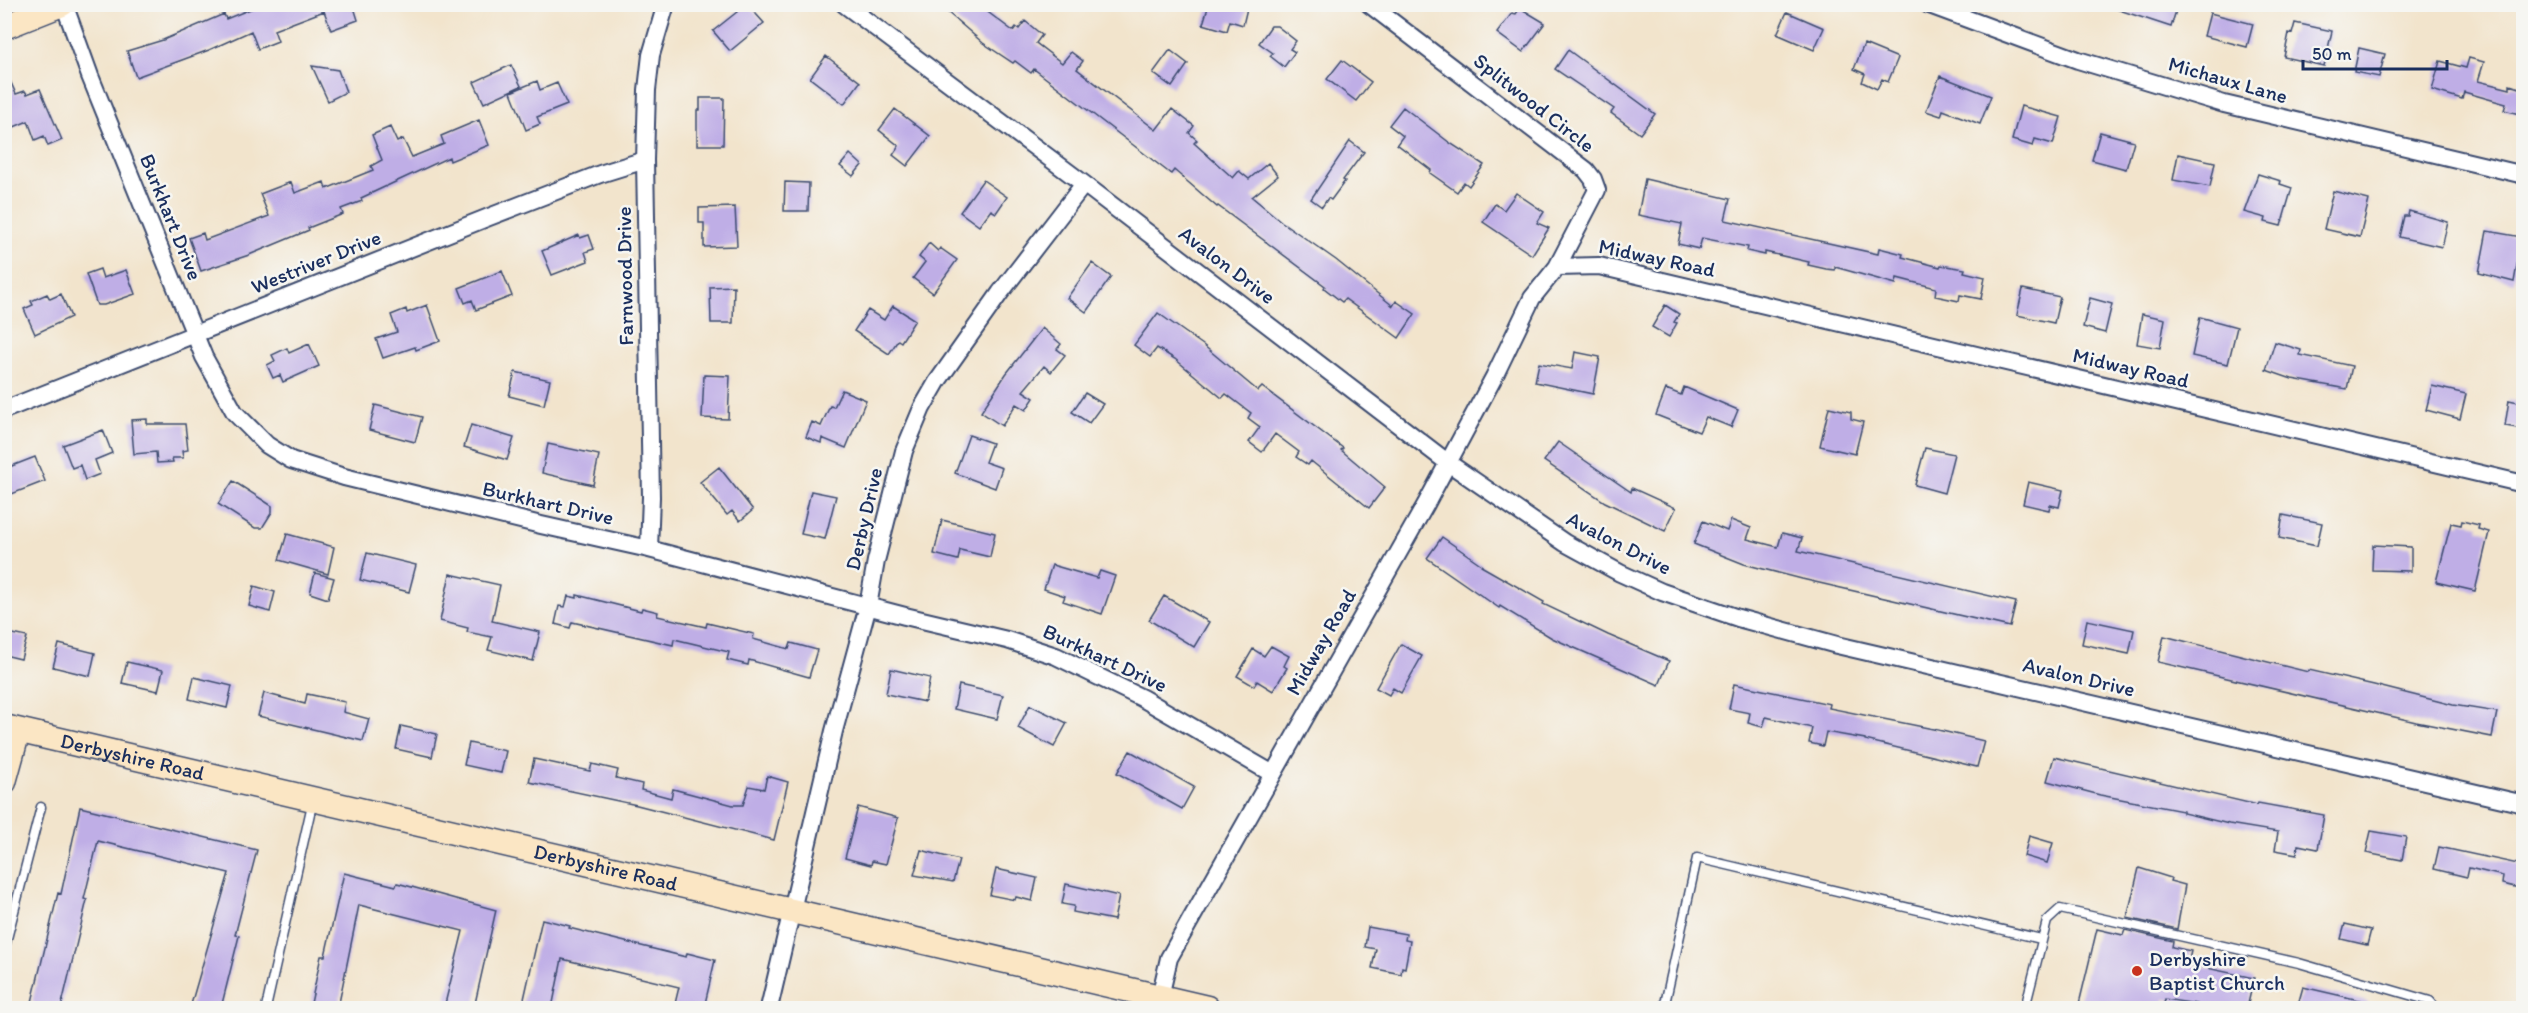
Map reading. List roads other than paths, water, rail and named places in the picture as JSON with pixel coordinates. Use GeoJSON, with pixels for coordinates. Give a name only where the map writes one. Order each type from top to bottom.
{"type":"FeatureCollection","features":[{"type":"Feature","properties":{"kind":"street"},"geometry":{"type":"LineString","coordinates":[[4,27],[63,4]]}},
{"type":"Feature","properties":{"kind":"street","name":"Burkhart Drive"},"geometry":{"type":"LineString","coordinates":[[63,4],[195,336],[217,384],[235,413],[267,445],[291,460],[344,477],[649,549],[1007,640],[1056,656],[1142,698],[1272,774]]}},
{"type":"Feature","properties":{"kind":"street","name":"Farnwood Drive"},"geometry":{"type":"LineString","coordinates":[[649,549],[651,497],[645,160],[647,90],[651,55],[666,4]]}},
{"type":"Feature","properties":{"kind":"street","name":"Avalon Drive"},"geometry":{"type":"LineString","coordinates":[[844,4],[1084,184],[1447,462],[1565,543],[1620,573],[1662,592],[1738,618],[1837,645],[2523,804]]}},
{"type":"Feature","properties":{"kind":"street","name":"Splitwood Circle"},"geometry":{"type":"LineString","coordinates":[[1369,4],[1586,170],[1593,179],[1597,190],[1592,203],[1557,267]]}},
{"type":"Feature","properties":{"kind":"street","name":"Michaux Lane"},"geometry":{"type":"LineString","coordinates":[[1927,4],[2078,60],[2224,104],[2523,175]]}},
{"type":"Feature","properties":{"kind":"street","name":"Westriver Drive"},"geometry":{"type":"LineString","coordinates":[[4,410],[500,213],[600,174],[645,160]]}},
{"type":"Feature","properties":{"kind":"street","name":"Derby Drive"},"geometry":{"type":"LineString","coordinates":[[769,1008],[834,731],[904,451],[922,408],[937,382],[1000,293],[1084,184]]}},
{"type":"Feature","properties":{"kind":"street","name":"Midway Road"},"geometry":{"type":"LineString","coordinates":[[1160,997],[1169,958],[1426,504],[1494,377],[1532,298],[1557,267],[1599,266],[2523,484]]}},
{"type":"Feature","properties":{"kind":"street"},"geometry":{"type":"LineString","coordinates":[[4,782],[11,729]]}},
{"type":"Feature","properties":{"kind":"street","name":"Derbyshire Road"},"geometry":{"type":"LineString","coordinates":[[11,729],[1207,1008]]}},
{"type":"Feature","properties":{"kind":"lane"},"geometry":{"type":"LineString","coordinates":[[266,1008],[313,800]]}},
{"type":"Feature","properties":{"kind":"lane"},"geometry":{"type":"LineString","coordinates":[[4,951],[41,807]]}},
{"type":"Feature","properties":{"kind":"lane"},"geometry":{"type":"LineString","coordinates":[[1664,1008],[1697,858],[2042,939]]}},
{"type":"Feature","properties":{"kind":"lane"},"geometry":{"type":"LineString","coordinates":[[2025,1008],[2047,921],[2060,909],[2299,963],[2430,1001],[2436,1008]]}},
{"type":"Feature","properties":{"kind":"place","name":"Derbyshire Baptist Church"},"geometry":{"type":"Point","coordinates":[2137,971]}}]}
